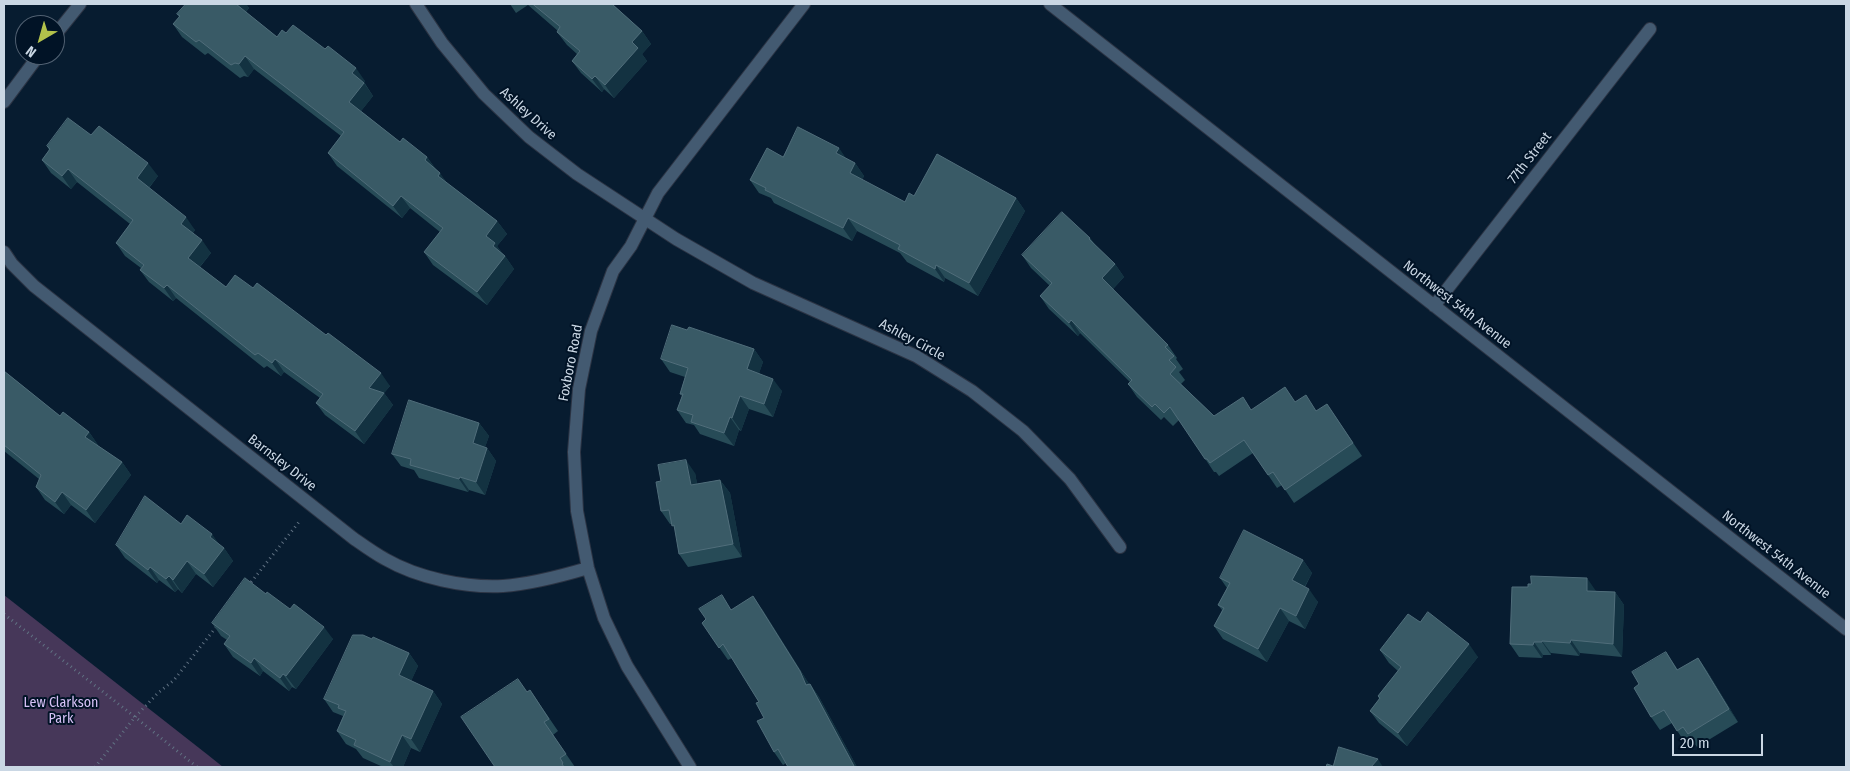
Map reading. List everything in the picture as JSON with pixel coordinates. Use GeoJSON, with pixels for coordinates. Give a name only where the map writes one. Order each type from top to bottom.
{"type":"FeatureCollection","features":[{"type":"Feature","properties":{"kind":"street"},"geometry":{"type":"LineString","coordinates":[[65,23],[80,4]]}},
{"type":"Feature","properties":{"kind":"street","name":"Ashley Drive"},"geometry":{"type":"LineString","coordinates":[[416,4],[442,43],[484,94],[522,131],[577,174],[645,219]]}},
{"type":"Feature","properties":{"kind":"street","name":"Foxboro Road"},"geometry":{"type":"LineString","coordinates":[[690,767],[627,666],[604,618],[588,568],[577,511],[574,452],[579,390],[591,331],[613,271],[631,246],[668,178],[804,4]]}},
{"type":"Feature","properties":{"kind":"street","name":"Northwest 54th Avenue"},"geometry":{"type":"LineString","coordinates":[[1050,4],[1846,629]]}},
{"type":"Feature","properties":{"kind":"street","name":"77th Street"},"geometry":{"type":"LineString","coordinates":[[1434,306],[1650,29]]}},
{"type":"Feature","properties":{"kind":"street"},"geometry":{"type":"LineString","coordinates":[[4,102],[32,65]]}},
{"type":"Feature","properties":{"kind":"street","name":"Ashley Circle"},"geometry":{"type":"LineString","coordinates":[[645,219],[676,239],[754,283],[916,356],[972,391],[1023,431],[1070,478],[1120,547]]}},
{"type":"Feature","properties":{"kind":"street","name":"Barnsley Drive"},"geometry":{"type":"LineString","coordinates":[[4,252],[12,264],[34,286],[311,506],[386,560],[424,576],[463,584],[503,586],[545,579],[588,568]]}},
{"type":"Feature","properties":{"kind":"path"},"geometry":{"type":"LineString","coordinates":[[248,586],[311,506]]}},
{"type":"Feature","properties":{"kind":"path"},"geometry":{"type":"LineString","coordinates":[[4,614],[198,767]]}},
{"type":"Feature","properties":{"kind":"path"},"geometry":{"type":"LineString","coordinates":[[95,767],[135,717],[158,693],[174,680],[217,626]]}},
{"type":"Feature","properties":{"kind":"green space","name":"Lew Clarkson Park"},"geometry":{"type":"Polygon","coordinates":[[[4,595],[208,755],[223,767],[4,767],[4,595]]]}},
{"type":"Feature","properties":{"kind":"building"},"geometry":{"type":"Polygon","coordinates":[[[186,4],[236,4],[277,37],[282,30],[286,33],[293,25],[325,49],[328,46],[356,68],[352,73],[364,83],[349,102],[400,142],[403,138],[427,157],[425,160],[440,173],[438,176],[497,221],[486,236],[495,243],[493,246],[505,256],[477,292],[424,252],[443,228],[401,196],[393,206],[328,153],[344,132],[245,56],[239,64],[231,65],[199,40],[196,42],[173,24],[180,16],[177,14],[186,4]]]}},
{"type":"Feature","properties":{"kind":"building"},"geometry":{"type":"Polygon","coordinates":[[[533,4],[612,4],[642,31],[632,42],[638,48],[605,85],[595,76],[592,79],[572,61],[580,51],[557,32],[560,27],[533,4]]]}},
{"type":"Feature","properties":{"kind":"building"},"geometry":{"type":"Polygon","coordinates":[[[68,118],[91,135],[99,126],[148,163],[137,178],[186,217],[181,224],[202,240],[188,258],[226,287],[235,275],[253,288],[257,283],[326,335],[328,333],[381,373],[369,388],[384,393],[355,431],[316,403],[323,394],[275,359],[272,363],[258,353],[255,355],[167,285],[164,288],[140,270],[144,265],[116,243],[133,220],[68,169],[62,176],[42,160],[50,149],[47,146],[68,118]]]}},
{"type":"Feature","properties":{"kind":"building"},"geometry":{"type":"Polygon","coordinates":[[[798,127],[839,148],[836,153],[855,163],[850,173],[905,202],[909,193],[914,196],[937,154],[1016,198],[969,283],[936,265],[935,269],[898,249],[900,245],[848,218],[843,228],[765,190],[766,188],[750,180],[767,148],[783,157],[798,127]]]}},
{"type":"Feature","properties":{"kind":"building"},"geometry":{"type":"Polygon","coordinates":[[[1062,212],[1115,264],[1102,278],[1168,345],[1165,347],[1174,356],[1169,360],[1176,367],[1170,374],[1214,416],[1243,397],[1251,410],[1285,387],[1295,402],[1306,395],[1316,411],[1327,404],[1353,443],[1285,490],[1273,472],[1268,475],[1244,440],[1210,463],[1205,459],[1170,407],[1164,413],[1155,404],[1152,407],[1128,384],[1132,380],[1071,320],[1069,323],[1040,296],[1052,283],[1022,255],[1062,212]]]}},
{"type":"Feature","properties":{"kind":"building"},"geometry":{"type":"Polygon","coordinates":[[[672,325],[687,330],[689,327],[754,349],[747,369],[773,379],[764,404],[740,396],[724,433],[691,422],[693,415],[677,410],[683,394],[680,394],[688,368],[661,359],[672,325]]]}},
{"type":"Feature","properties":{"kind":"building"},"geometry":{"type":"Polygon","coordinates":[[[4,371],[60,416],[63,412],[89,432],[85,437],[122,462],[86,510],[62,492],[55,502],[36,487],[41,475],[4,445],[4,371]]]}},
{"type":"Feature","properties":{"kind":"building"},"geometry":{"type":"Polygon","coordinates":[[[409,400],[479,423],[473,443],[487,448],[476,482],[410,465],[411,459],[392,454],[409,400]]]}},
{"type":"Feature","properties":{"kind":"building"},"geometry":{"type":"Polygon","coordinates":[[[686,460],[691,485],[720,480],[733,544],[679,554],[674,525],[672,526],[669,510],[661,511],[656,482],[661,481],[658,465],[686,460]]]}},
{"type":"Feature","properties":{"kind":"building"},"geometry":{"type":"Polygon","coordinates":[[[145,496],[181,524],[187,515],[212,534],[210,537],[224,548],[204,574],[187,561],[173,580],[169,576],[166,579],[150,567],[148,570],[116,545],[145,496]]]}},
{"type":"Feature","properties":{"kind":"building"},"geometry":{"type":"Polygon","coordinates":[[[1244,530],[1303,560],[1292,580],[1309,589],[1296,616],[1280,608],[1258,649],[1214,626],[1224,608],[1218,605],[1230,583],[1220,578],[1244,530]]]}},
{"type":"Feature","properties":{"kind":"building"},"geometry":{"type":"Polygon","coordinates":[[[1531,576],[1587,578],[1587,591],[1615,592],[1613,644],[1571,640],[1570,643],[1542,641],[1534,642],[1533,645],[1510,644],[1512,587],[1528,587],[1528,584],[1531,584],[1531,576]]]}},
{"type":"Feature","properties":{"kind":"building"},"geometry":{"type":"Polygon","coordinates":[[[245,578],[290,609],[294,604],[324,627],[286,676],[283,674],[280,678],[254,658],[251,663],[224,644],[230,636],[212,623],[245,578]]]}},
{"type":"Feature","properties":{"kind":"building"},"geometry":{"type":"Polygon","coordinates":[[[722,595],[731,610],[753,596],[800,671],[806,685],[810,684],[853,767],[788,767],[778,749],[774,752],[757,721],[764,718],[756,703],[759,702],[723,644],[719,648],[702,623],[706,619],[699,609],[722,595]]]}},
{"type":"Feature","properties":{"kind":"building"},"geometry":{"type":"Polygon","coordinates":[[[1428,612],[1469,644],[1398,733],[1370,711],[1380,698],[1378,696],[1401,667],[1380,650],[1408,614],[1420,622],[1428,612]]]}},
{"type":"Feature","properties":{"kind":"building"},"geometry":{"type":"Polygon","coordinates":[[[353,635],[363,635],[372,639],[373,637],[409,653],[399,675],[433,691],[411,739],[402,735],[390,762],[354,745],[356,740],[337,731],[346,711],[338,708],[339,705],[324,699],[353,635]]]}},
{"type":"Feature","properties":{"kind":"building"},"geometry":{"type":"Polygon","coordinates":[[[1666,652],[1677,670],[1698,658],[1729,709],[1688,734],[1683,727],[1677,731],[1664,710],[1651,717],[1634,688],[1639,684],[1632,672],[1666,652]]]}},
{"type":"Feature","properties":{"kind":"building"},"geometry":{"type":"Polygon","coordinates":[[[518,679],[527,692],[530,690],[549,719],[544,722],[566,754],[560,758],[564,767],[495,767],[461,717],[518,679]]]}},
{"type":"Feature","properties":{"kind":"building"},"geometry":{"type":"Polygon","coordinates":[[[1339,747],[1378,759],[1371,767],[1326,767],[1327,764],[1333,766],[1339,747]]]}}]}
